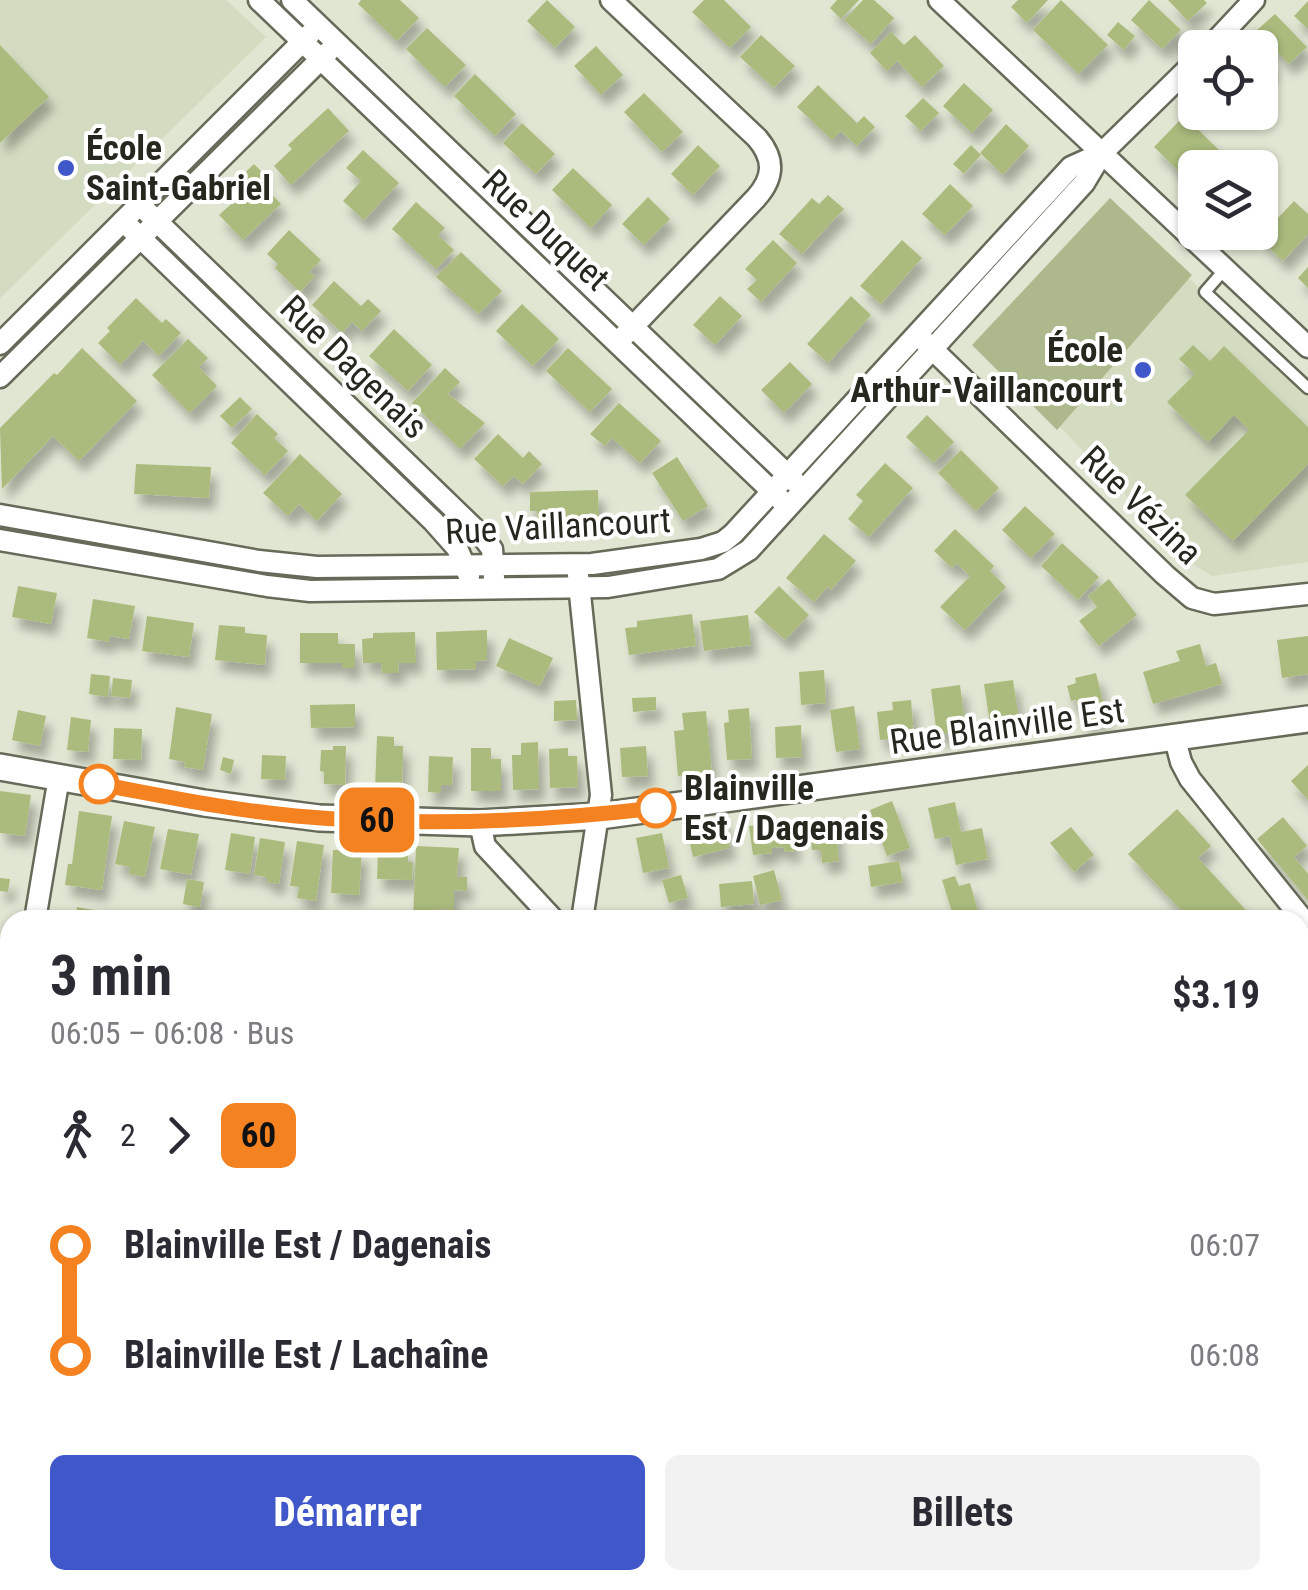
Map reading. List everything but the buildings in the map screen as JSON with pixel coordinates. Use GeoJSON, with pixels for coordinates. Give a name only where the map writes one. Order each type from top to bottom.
{"type":"FeatureCollection","features":[{"type":"Feature","properties":{"kind":"street","name":"Rue Duquet"},"geometry":{"type":"LineString","coordinates":[[259,0],[625,335],[804,490]]}},
{"type":"Feature","properties":{"kind":"street","name":"Rue Duquet"},"geometry":{"type":"LineString","coordinates":[[292,0],[625,335],[788,507]]}},
{"type":"Feature","properties":{"kind":"street"},"geometry":{"type":"LineString","coordinates":[[611,0],[757,138],[771,167],[768,183],[756,198],[625,335]]}},
{"type":"Feature","properties":{"kind":"street"},"geometry":{"type":"LineString","coordinates":[[938,0],[1308,347]]}},
{"type":"Feature","properties":{"kind":"street"},"geometry":{"type":"LineString","coordinates":[[1226,30],[1254,0]]}},
{"type":"Feature","properties":{"kind":"street"},"geometry":{"type":"LineString","coordinates":[[0,344],[319,26]]}},
{"type":"Feature","properties":{"kind":"street"},"geometry":{"type":"LineString","coordinates":[[0,376],[336,43]]}},
{"type":"Feature","properties":{"kind":"street"},"geometry":{"type":"LineString","coordinates":[[1102,153],[1178,79]]}},
{"type":"Feature","properties":{"kind":"street","name":"Rue Vaillancourt"},"geometry":{"type":"LineString","coordinates":[[0,515],[277,564],[328,567],[578,564],[712,547],[733,534],[1071,167],[1102,153]]}},
{"type":"Feature","properties":{"kind":"street","name":"Rue Vaillancourt"},"geometry":{"type":"LineString","coordinates":[[0,540],[289,589],[578,588],[643,582],[728,566],[749,550],[933,350],[1084,183],[1102,153]]}},
{"type":"Feature","properties":{"kind":"street","name":"Rue Dagenais"},"geometry":{"type":"LineString","coordinates":[[139,204],[482,536],[492,549],[494,565]]}},
{"type":"Feature","properties":{"kind":"street","name":"Rue Dagenais"},"geometry":{"type":"LineString","coordinates":[[123,221],[432,520],[457,548],[466,565],[470,590]]}},
{"type":"Feature","properties":{"kind":"street","name":"Rue Vézina"},"geometry":{"type":"LineString","coordinates":[[917,334],[1192,598],[1227,604],[1308,594]]}},
{"type":"Feature","properties":{"kind":"street"},"geometry":{"type":"LineString","coordinates":[[578,564],[602,795],[584,910]]}},
{"type":"Feature","properties":{"kind":"street"},"geometry":{"type":"LineString","coordinates":[[494,565],[494,590]]}},
{"type":"Feature","properties":{"kind":"street","name":"Rue Blainville Est"},"geometry":{"type":"LineString","coordinates":[[0,767],[294,816],[480,823],[600,816],[1308,719]]}},
{"type":"Feature","properties":{"kind":"street"},"geometry":{"type":"LineString","coordinates":[[1175,740],[1190,779],[1295,910]]}},
{"type":"Feature","properties":{"kind":"street"},"geometry":{"type":"LineString","coordinates":[[37,910],[59,777]]}},
{"type":"Feature","properties":{"kind":"street"},"geometry":{"type":"LineString","coordinates":[[480,823],[485,846],[545,910]]}},
{"type":"Feature","properties":{"kind":"lane"},"geometry":{"type":"LineString","coordinates":[[1225,270],[1205,292],[1308,388]]}},
{"type":"Feature","properties":{"kind":"shaded area","name":"École Saint-Gabriel"},"geometry":{"type":"Polygon","coordinates":[[[0,0],[226,0],[266,37],[0,298],[0,0]]]}},
{"type":"Feature","properties":{"kind":"shaded area","name":"École Arthur-Vaillancourt"},"geometry":{"type":"Polygon","coordinates":[[[1112,203],[1308,395],[1308,562],[1212,576],[1190,562],[980,344],[1112,203]]]}},
{"type":"Feature","properties":{"kind":"green space"},"geometry":{"type":"Polygon","coordinates":[[[1110,198],[1192,275],[1057,430],[972,345],[1110,198]]]}},
{"type":"Feature","properties":{"kind":"bus line","name":"60"},"geometry":{"type":"LineString","coordinates":[[99,784],[294,816],[363,820],[506,822],[656,808]]}},
{"type":"Feature","properties":{"kind":"place","name":"École Saint-Gabriel"},"geometry":{"type":"Point","coordinates":[66,168]}},
{"type":"Feature","properties":{"kind":"place","name":"École Arthur-Vaillancourt"},"geometry":{"type":"Point","coordinates":[1143,370]}},
{"type":"Feature","properties":{"kind":"place","name":"Blainville Est / Dagenais"},"geometry":{"type":"Point","coordinates":[656,808]}}]}
